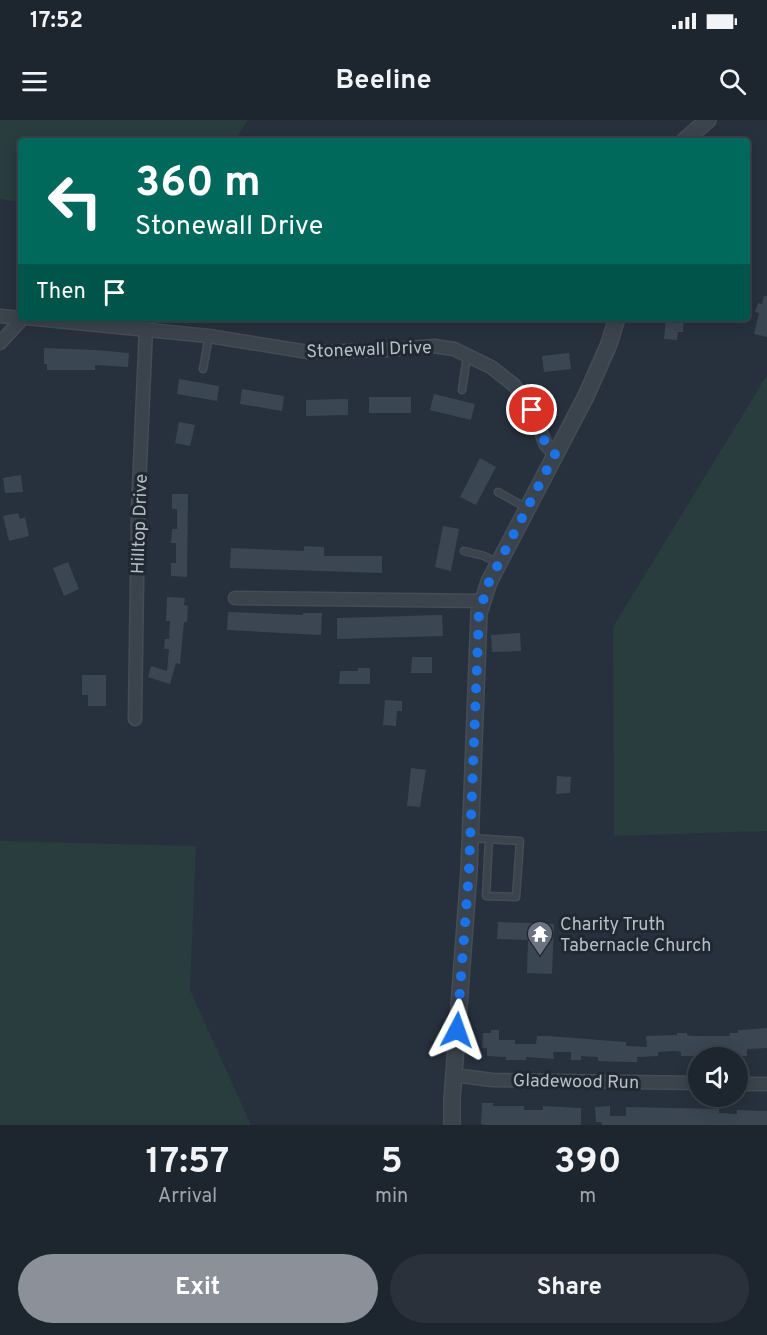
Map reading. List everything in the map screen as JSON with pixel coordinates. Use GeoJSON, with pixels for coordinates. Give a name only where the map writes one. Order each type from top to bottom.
{"type":"FeatureCollection","features":[{"type":"Feature","properties":{"kind":"street"},"geometry":{"type":"LineString","coordinates":[[687,138],[708,120]]}},
{"type":"Feature","properties":{"kind":"street","name":"Stonewall Drive"},"geometry":{"type":"LineString","coordinates":[[0,316],[18,318]]}},
{"type":"Feature","properties":{"kind":"street"},"geometry":{"type":"LineString","coordinates":[[0,343],[21,321]]}},
{"type":"Feature","properties":{"kind":"street","name":"Stonewall Drive"},"geometry":{"type":"LineString","coordinates":[[61,321],[146,328],[308,352],[434,346],[454,349],[491,367],[514,385],[532,410],[546,445],[555,454]]}},
{"type":"Feature","properties":{"kind":"street"},"geometry":{"type":"LineString","coordinates":[[452,1125],[470,838],[479,613],[489,582],[590,385],[609,344],[616,321]]}},
{"type":"Feature","properties":{"kind":"street","name":"Hilltop Drive"},"geometry":{"type":"LineString","coordinates":[[135,719],[138,510],[146,328]]}},
{"type":"Feature","properties":{"kind":"street"},"geometry":{"type":"LineString","coordinates":[[235,598],[483,601]]}},
{"type":"Feature","properties":{"kind":"street","name":"Gladewood Run"},"geometry":{"type":"LineString","coordinates":[[454,1075],[492,1080],[688,1083]]}},
{"type":"Feature","properties":{"kind":"street"},"geometry":{"type":"LineString","coordinates":[[748,1084],[767,1084]]}},
{"type":"Feature","properties":{"kind":"lane"},"geometry":{"type":"LineString","coordinates":[[203,369],[209,336]]}},
{"type":"Feature","properties":{"kind":"lane"},"geometry":{"type":"LineString","coordinates":[[462,390],[467,355]]}},
{"type":"Feature","properties":{"kind":"lane"},"geometry":{"type":"LineString","coordinates":[[498,492],[527,508]]}},
{"type":"Feature","properties":{"kind":"lane"},"geometry":{"type":"LineString","coordinates":[[464,551],[484,556],[498,564]]}},
{"type":"Feature","properties":{"kind":"lane"},"geometry":{"type":"LineString","coordinates":[[470,838],[489,839],[520,841],[516,897],[486,896],[489,839]]}},
{"type":"Feature","properties":{"kind":"shaded area"},"geometry":{"type":"Polygon","coordinates":[[[0,120],[248,120],[236,138],[18,138],[18,202],[0,199],[0,120]]]}},
{"type":"Feature","properties":{"kind":"shaded area"},"geometry":{"type":"Polygon","coordinates":[[[767,375],[767,831],[614,836],[613,627],[767,375]]]}},
{"type":"Feature","properties":{"kind":"shaded area"},"geometry":{"type":"Polygon","coordinates":[[[0,841],[196,846],[190,990],[251,1125],[0,1125],[0,841]]]}},
{"type":"Feature","properties":{"kind":"building"},"geometry":{"type":"Polygon","coordinates":[[[764,296],[767,296],[767,337],[754,334],[759,313],[755,312],[758,303],[762,304],[764,296]]]}},
{"type":"Feature","properties":{"kind":"building"},"geometry":{"type":"Polygon","coordinates":[[[666,321],[684,321],[683,332],[678,332],[677,340],[664,339],[666,321]]]}},
{"type":"Feature","properties":{"kind":"building"},"geometry":{"type":"Polygon","coordinates":[[[44,348],[129,353],[128,367],[95,365],[95,370],[47,370],[47,364],[44,364],[44,348]]]}},
{"type":"Feature","properties":{"kind":"building"},"geometry":{"type":"Polygon","coordinates":[[[569,353],[571,369],[544,372],[542,356],[569,353]]]}},
{"type":"Feature","properties":{"kind":"building"},"geometry":{"type":"Polygon","coordinates":[[[179,379],[219,386],[217,401],[177,394],[179,379]]]}},
{"type":"Feature","properties":{"kind":"building"},"geometry":{"type":"Polygon","coordinates":[[[242,389],[284,396],[282,411],[240,404],[242,389]]]}},
{"type":"Feature","properties":{"kind":"building"},"geometry":{"type":"Polygon","coordinates":[[[434,394],[475,404],[471,420],[430,410],[434,394]]]}},
{"type":"Feature","properties":{"kind":"building"},"geometry":{"type":"Polygon","coordinates":[[[369,397],[411,397],[411,413],[369,413],[369,397]]]}},
{"type":"Feature","properties":{"kind":"building"},"geometry":{"type":"Polygon","coordinates":[[[348,399],[348,415],[306,416],[306,400],[348,399]]]}},
{"type":"Feature","properties":{"kind":"building"},"geometry":{"type":"Polygon","coordinates":[[[179,422],[195,425],[190,446],[175,443],[179,422]]]}},
{"type":"Feature","properties":{"kind":"building"},"geometry":{"type":"Polygon","coordinates":[[[480,458],[496,467],[476,505],[460,497],[480,458]]]}},
{"type":"Feature","properties":{"kind":"building"},"geometry":{"type":"Polygon","coordinates":[[[21,475],[23,492],[5,493],[3,478],[21,475]]]}},
{"type":"Feature","properties":{"kind":"building"},"geometry":{"type":"Polygon","coordinates":[[[172,494],[188,494],[187,577],[171,576],[171,563],[176,563],[176,543],[171,543],[172,529],[177,529],[177,509],[172,509],[172,494]]]}},
{"type":"Feature","properties":{"kind":"building"},"geometry":{"type":"Polygon","coordinates":[[[18,513],[20,519],[25,517],[29,536],[9,541],[3,516],[18,513]]]}},
{"type":"Feature","properties":{"kind":"building"},"geometry":{"type":"Polygon","coordinates":[[[443,526],[459,529],[451,571],[435,567],[443,526]]]}},
{"type":"Feature","properties":{"kind":"building"},"geometry":{"type":"Polygon","coordinates":[[[304,546],[324,547],[324,556],[382,556],[382,573],[230,568],[231,548],[304,551],[304,546]]]}},
{"type":"Feature","properties":{"kind":"building"},"geometry":{"type":"Polygon","coordinates":[[[68,562],[79,589],[64,596],[53,568],[68,562]]]}},
{"type":"Feature","properties":{"kind":"building"},"geometry":{"type":"Polygon","coordinates":[[[167,597],[185,598],[184,605],[188,606],[180,664],[176,663],[170,684],[148,677],[151,666],[167,671],[169,649],[164,649],[165,639],[169,639],[170,621],[166,621],[167,597]]]}},
{"type":"Feature","properties":{"kind":"building"},"geometry":{"type":"Polygon","coordinates":[[[228,612],[303,615],[303,613],[322,613],[321,635],[227,630],[228,612]]]}},
{"type":"Feature","properties":{"kind":"building"},"geometry":{"type":"Polygon","coordinates":[[[442,615],[443,636],[337,639],[337,618],[442,615]]]}},
{"type":"Feature","properties":{"kind":"building"},"geometry":{"type":"Polygon","coordinates":[[[520,633],[521,651],[492,652],[491,635],[520,633]]]}},
{"type":"Feature","properties":{"kind":"building"},"geometry":{"type":"Polygon","coordinates":[[[412,657],[432,657],[432,673],[411,673],[412,657]]]}},
{"type":"Feature","properties":{"kind":"building"},"geometry":{"type":"Polygon","coordinates":[[[358,668],[370,668],[370,684],[339,684],[340,671],[358,671],[358,668]]]}},
{"type":"Feature","properties":{"kind":"building"},"geometry":{"type":"Polygon","coordinates":[[[82,675],[106,675],[106,706],[88,706],[88,695],[82,695],[82,675]]]}},
{"type":"Feature","properties":{"kind":"building"},"geometry":{"type":"Polygon","coordinates":[[[385,700],[402,701],[402,711],[397,711],[396,726],[383,725],[385,700]]]}},
{"type":"Feature","properties":{"kind":"building"},"geometry":{"type":"Polygon","coordinates":[[[411,768],[426,770],[420,807],[407,806],[411,768]]]}},
{"type":"Feature","properties":{"kind":"building"},"geometry":{"type":"Polygon","coordinates":[[[557,776],[571,777],[570,793],[556,794],[557,776]]]}},
{"type":"Feature","properties":{"kind":"building","name":"Charity Truth Tabernacle Church"},"geometry":{"type":"Polygon","coordinates":[[[498,922],[554,924],[552,974],[527,973],[528,940],[497,939],[498,922]]]}},
{"type":"Feature","properties":{"kind":"building"},"geometry":{"type":"Polygon","coordinates":[[[767,1028],[767,1048],[688,1047],[688,1056],[681,1056],[681,1052],[675,1051],[658,1052],[658,1056],[637,1057],[637,1062],[626,1062],[598,1061],[598,1057],[581,1056],[581,1060],[571,1060],[571,1052],[553,1052],[554,1059],[526,1057],[526,1060],[506,1060],[506,1057],[487,1056],[487,1048],[482,1048],[483,1033],[491,1033],[491,1030],[499,1030],[499,1040],[515,1040],[515,1044],[536,1044],[537,1036],[548,1036],[626,1042],[626,1046],[647,1047],[646,1036],[687,1033],[691,1036],[730,1036],[730,1033],[738,1033],[738,1030],[767,1028]]]}},
{"type":"Feature","properties":{"kind":"building"},"geometry":{"type":"Polygon","coordinates":[[[482,1103],[493,1103],[493,1106],[524,1106],[524,1110],[543,1110],[543,1106],[581,1108],[581,1123],[580,1125],[481,1124],[482,1103]]]}},
{"type":"Feature","properties":{"kind":"building"},"geometry":{"type":"Polygon","coordinates":[[[610,1106],[610,1116],[626,1116],[626,1107],[719,1109],[719,1113],[737,1114],[737,1110],[767,1111],[767,1125],[602,1125],[601,1122],[596,1122],[595,1107],[610,1106]]]}},
{"type":"Feature","properties":{"kind":"place","name":"Charity Truth Tabernacle Church"},"geometry":{"type":"Point","coordinates":[540,957]}},
{"type":"Feature","properties":{"kind":"route"},"geometry":{"type":"LineString","coordinates":[[457,1030],[469,871],[479,613],[489,582],[555,454],[546,445],[532,410]]}}]}
